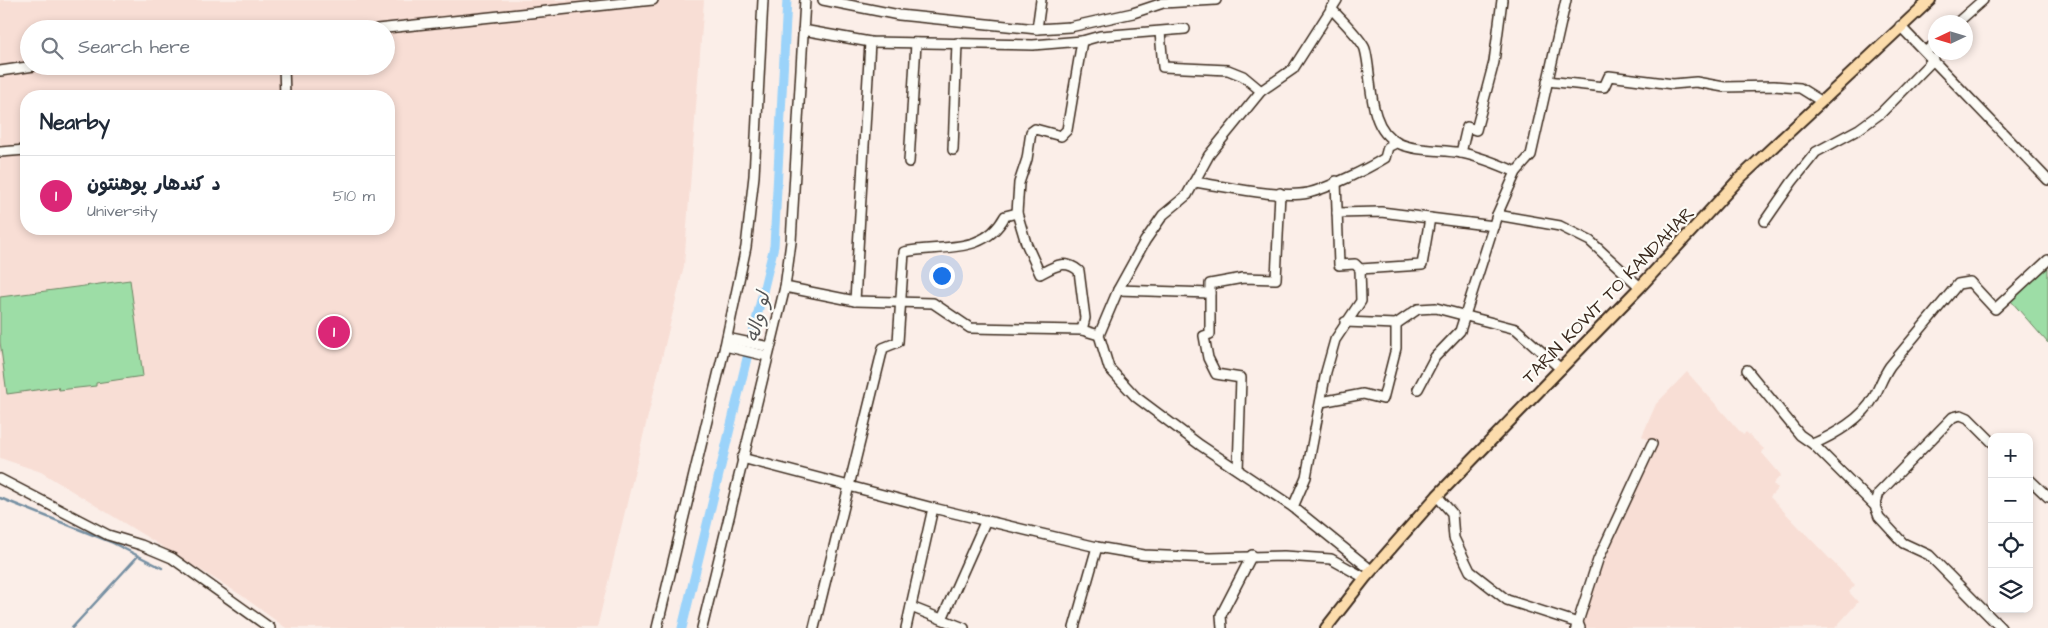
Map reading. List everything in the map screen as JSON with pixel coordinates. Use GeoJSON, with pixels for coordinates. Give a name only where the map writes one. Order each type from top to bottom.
{"type":"FeatureCollection","features":[{"type":"Feature","properties":{"kind":"main road","name":"TARIN KOWT TO KANDAHAR"},"geometry":{"type":"LineString","coordinates":[[1326,628],[1368,574],[1437,496],[1640,287],[1740,178],[1900,26],[1930,0]]}},
{"type":"Feature","properties":{"kind":"street"},"geometry":{"type":"LineString","coordinates":[[395,27],[653,0]]}},
{"type":"Feature","properties":{"kind":"street"},"geometry":{"type":"LineString","coordinates":[[657,628],[726,342],[747,238],[754,176],[763,0]]}},
{"type":"Feature","properties":{"kind":"street"},"geometry":{"type":"LineString","coordinates":[[702,628],[784,287],[791,242],[805,0]]}},
{"type":"Feature","properties":{"kind":"street"},"geometry":{"type":"LineString","coordinates":[[824,0],[899,15],[1038,29],[1070,26],[1133,13],[1163,3],[1216,0]]}},
{"type":"Feature","properties":{"kind":"street"},"geometry":{"type":"LineString","coordinates":[[1038,29],[1040,0]]}},
{"type":"Feature","properties":{"kind":"street"},"geometry":{"type":"LineString","coordinates":[[1337,0],[1293,69],[1261,91],[1209,155],[1187,195],[1163,215],[1145,241],[1118,290],[1099,335],[1109,368],[1136,397],[1293,508],[1368,574]]}},
{"type":"Feature","properties":{"kind":"street"},"geometry":{"type":"LineString","coordinates":[[1461,153],[1467,127],[1476,130],[1494,62],[1502,0]]}},
{"type":"Feature","properties":{"kind":"street"},"geometry":{"type":"LineString","coordinates":[[1418,389],[1435,357],[1460,331],[1497,215],[1516,172],[1530,155],[1566,0]]}},
{"type":"Feature","properties":{"kind":"street"},"geometry":{"type":"LineString","coordinates":[[1966,15],[1983,0]]}},
{"type":"Feature","properties":{"kind":"street"},"geometry":{"type":"LineString","coordinates":[[1331,8],[1364,48],[1375,114],[1392,145]]}},
{"type":"Feature","properties":{"kind":"street"},"geometry":{"type":"LineString","coordinates":[[1900,26],[1926,51]]}},
{"type":"Feature","properties":{"kind":"street"},"geometry":{"type":"LineString","coordinates":[[803,30],[870,42],[1033,45],[1082,41],[1100,36],[1185,29]]}},
{"type":"Feature","properties":{"kind":"street"},"geometry":{"type":"LineString","coordinates":[[1160,32],[1163,67],[1228,70],[1244,76],[1261,91]]}},
{"type":"Feature","properties":{"kind":"street"},"geometry":{"type":"LineString","coordinates":[[1082,41],[1067,130],[1061,136],[1035,129],[1031,132],[1027,159],[1019,183],[1017,213],[1026,243],[1040,274],[1058,264],[1071,265],[1079,271],[1085,318],[1082,330]]}},
{"type":"Feature","properties":{"kind":"street"},"geometry":{"type":"LineString","coordinates":[[855,301],[870,42]]}},
{"type":"Feature","properties":{"kind":"street"},"geometry":{"type":"LineString","coordinates":[[909,162],[916,43]]}},
{"type":"Feature","properties":{"kind":"street"},"geometry":{"type":"LineString","coordinates":[[952,150],[957,43]]}},
{"type":"Feature","properties":{"kind":"street"},"geometry":{"type":"LineString","coordinates":[[1765,221],[1816,152],[1859,129],[1881,113],[1933,60]]}},
{"type":"Feature","properties":{"kind":"street"},"geometry":{"type":"LineString","coordinates":[[1935,60],[2048,180]]}},
{"type":"Feature","properties":{"kind":"street"},"geometry":{"type":"LineString","coordinates":[[0,71],[20,68]]}},
{"type":"Feature","properties":{"kind":"street"},"geometry":{"type":"LineString","coordinates":[[284,75],[284,90]]}},
{"type":"Feature","properties":{"kind":"street"},"geometry":{"type":"LineString","coordinates":[[1548,81],[1604,87],[1609,76],[1673,84],[1696,82],[1724,87],[1774,86],[1800,88],[1821,101]]}},
{"type":"Feature","properties":{"kind":"street"},"geometry":{"type":"LineString","coordinates":[[1392,145],[1461,153],[1490,160],[1516,172]]}},
{"type":"Feature","properties":{"kind":"street"},"geometry":{"type":"LineString","coordinates":[[1194,182],[1280,193],[1308,193],[1386,158],[1392,145]]}},
{"type":"Feature","properties":{"kind":"street"},"geometry":{"type":"LineString","coordinates":[[0,152],[20,150]]}},
{"type":"Feature","properties":{"kind":"street"},"geometry":{"type":"LineString","coordinates":[[1293,508],[1306,477],[1320,402],[1335,340],[1345,322],[1361,301],[1360,269],[1355,264],[1339,265],[1336,182]]}},
{"type":"Feature","properties":{"kind":"street"},"geometry":{"type":"LineString","coordinates":[[1238,470],[1241,378],[1216,374],[1208,358],[1204,336],[1210,334],[1210,284],[1244,278],[1276,279],[1280,193]]}},
{"type":"Feature","properties":{"kind":"street"},"geometry":{"type":"LineString","coordinates":[[1337,213],[1381,212],[1494,226]]}},
{"type":"Feature","properties":{"kind":"street"},"geometry":{"type":"LineString","coordinates":[[814,628],[883,348],[898,342],[904,252],[925,248],[953,249],[976,242],[998,230],[1005,216],[1017,213]]}},
{"type":"Feature","properties":{"kind":"street"},"geometry":{"type":"LineString","coordinates":[[1497,215],[1560,226],[1590,242],[1640,287]]}},
{"type":"Feature","properties":{"kind":"street"},"geometry":{"type":"LineString","coordinates":[[1360,269],[1422,265],[1430,218]]}},
{"type":"Feature","properties":{"kind":"street"},"geometry":{"type":"LineString","coordinates":[[1813,444],[1844,427],[1861,412],[1873,398],[1881,378],[1890,366],[1958,284],[1970,282],[1995,309],[2048,260]]}},
{"type":"Feature","properties":{"kind":"street"},"geometry":{"type":"LineString","coordinates":[[784,287],[855,301],[933,303],[970,328],[1082,330],[1099,335]]}},
{"type":"Feature","properties":{"kind":"street"},"geometry":{"type":"LineString","coordinates":[[1118,290],[1210,293]]}},
{"type":"Feature","properties":{"kind":"street"},"geometry":{"type":"LineString","coordinates":[[1345,322],[1396,324],[1418,309],[1436,308],[1465,314],[1516,329],[1561,369]]}},
{"type":"Feature","properties":{"kind":"street"},"geometry":{"type":"LineString","coordinates":[[1320,402],[1363,394],[1383,400],[1396,348],[1396,324]]}},
{"type":"Feature","properties":{"kind":"street"},"geometry":{"type":"LineString","coordinates":[[726,342],[768,352]]}},
{"type":"Feature","properties":{"kind":"street"},"geometry":{"type":"LineString","coordinates":[[1748,370],[1800,435],[1813,444],[1875,506],[1879,517],[1903,542],[1929,555],[2001,628]]}},
{"type":"Feature","properties":{"kind":"street"},"geometry":{"type":"LineString","coordinates":[[1875,506],[1878,493],[1953,417],[1960,415],[1968,418],[1988,438]]}},
{"type":"Feature","properties":{"kind":"street"},"geometry":{"type":"LineString","coordinates":[[1437,496],[1452,513],[1454,538],[1470,572],[1507,600],[1578,626],[1598,560],[1652,444]]}},
{"type":"Feature","properties":{"kind":"street"},"geometry":{"type":"LineString","coordinates":[[742,458],[933,508],[1097,547],[1144,555],[1210,558],[1252,555],[1331,559],[1368,574]]}},
{"type":"Feature","properties":{"kind":"street"},"geometry":{"type":"LineString","coordinates":[[0,479],[108,535],[141,545],[172,558],[270,628]]}},
{"type":"Feature","properties":{"kind":"street"},"geometry":{"type":"LineString","coordinates":[[2033,483],[2048,497]]}},
{"type":"Feature","properties":{"kind":"street"},"geometry":{"type":"LineString","coordinates":[[906,628],[933,508]]}},
{"type":"Feature","properties":{"kind":"street"},"geometry":{"type":"LineString","coordinates":[[942,620],[986,520]]}},
{"type":"Feature","properties":{"kind":"street"},"geometry":{"type":"LineString","coordinates":[[1074,628],[1097,547]]}},
{"type":"Feature","properties":{"kind":"street"},"geometry":{"type":"LineString","coordinates":[[1222,628],[1221,615],[1252,555]]}},
{"type":"Feature","properties":{"kind":"street"},"geometry":{"type":"LineString","coordinates":[[911,607],[964,628]]}},
{"type":"Feature","properties":{"kind":"shaded area"},"geometry":{"type":"Polygon","coordinates":[[[0,0],[704,0],[684,266],[597,628],[286,628],[241,595],[41,472],[0,458],[0,0]]]}},
{"type":"Feature","properties":{"kind":"shaded area"},"geometry":{"type":"Polygon","coordinates":[[[1687,372],[1743,435],[1746,432],[1764,449],[1762,453],[1781,475],[1773,484],[1778,488],[1770,497],[1855,585],[1849,592],[1858,602],[1835,628],[1582,628],[1591,592],[1654,444],[1642,436],[1656,404],[1687,372]]]}},
{"type":"Feature","properties":{"kind":"green space"},"geometry":{"type":"Polygon","coordinates":[[[2048,266],[2048,343],[2011,301],[2048,266]]]}},
{"type":"Feature","properties":{"kind":"green space"},"geometry":{"type":"Polygon","coordinates":[[[130,280],[143,376],[96,383],[96,386],[59,390],[58,387],[7,394],[0,342],[0,297],[130,280]]]}},
{"type":"Feature","properties":{"kind":"waterway","name":"لو واله"},"geometry":{"type":"LineString","coordinates":[[682,628],[774,246],[787,0]]}},
{"type":"Feature","properties":{"kind":"waterway"},"geometry":{"type":"LineString","coordinates":[[0,498],[111,542],[162,568]]}},
{"type":"Feature","properties":{"kind":"waterway"},"geometry":{"type":"LineString","coordinates":[[72,628],[138,556]]}},
{"type":"Feature","properties":{"kind":"place","name":"د کندهار پوهنتون"},"geometry":{"type":"Point","coordinates":[334,332]}}]}
